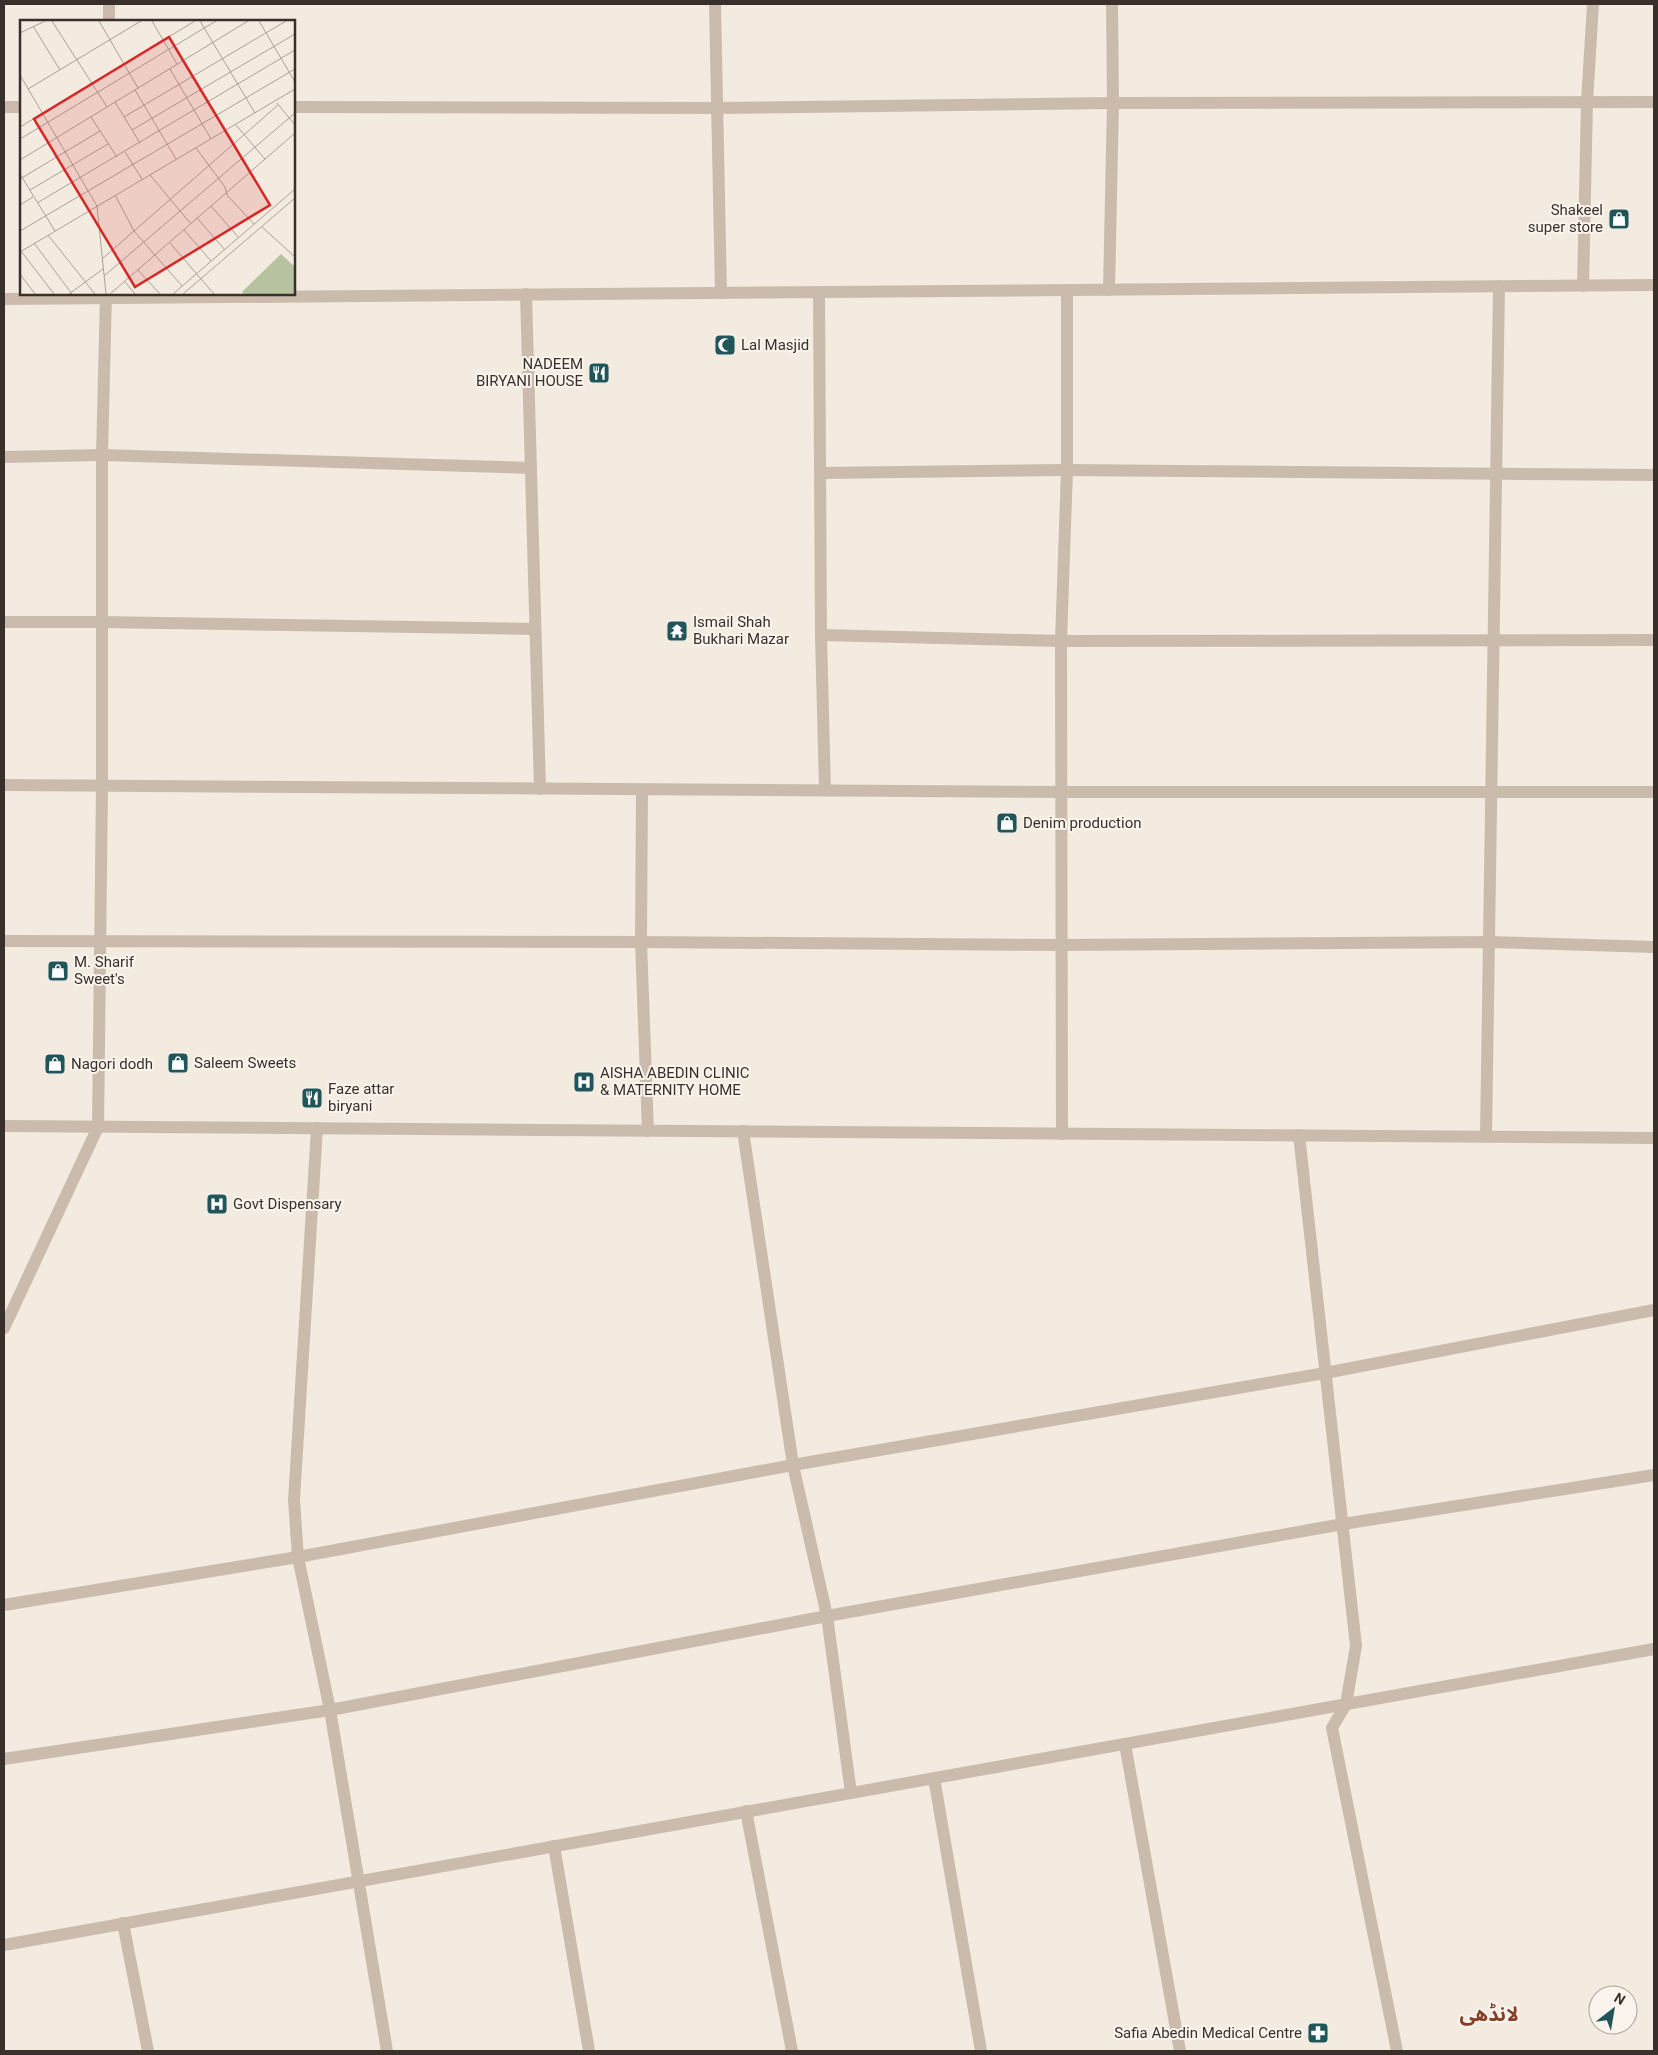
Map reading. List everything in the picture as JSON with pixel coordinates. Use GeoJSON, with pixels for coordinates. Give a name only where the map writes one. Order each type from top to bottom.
{"type":"FeatureCollection","features":[{"type":"Feature","properties":{"kind":"street"},"geometry":{"type":"LineString","coordinates":[[108,20],[109,4]]}},
{"type":"Feature","properties":{"kind":"street"},"geometry":{"type":"LineString","coordinates":[[715,4],[721,293]]}},
{"type":"Feature","properties":{"kind":"street"},"geometry":{"type":"LineString","coordinates":[[1109,290],[1113,103],[1112,4]]}},
{"type":"Feature","properties":{"kind":"street"},"geometry":{"type":"LineString","coordinates":[[1583,286],[1587,102],[1593,4]]}},
{"type":"Feature","properties":{"kind":"street"},"geometry":{"type":"LineString","coordinates":[[295,107],[716,108],[1113,103],[1654,102]]}},
{"type":"Feature","properties":{"kind":"street"},"geometry":{"type":"LineString","coordinates":[[4,107],[20,107]]}},
{"type":"Feature","properties":{"kind":"street"},"geometry":{"type":"LineString","coordinates":[[4,298],[1654,285]]}},
{"type":"Feature","properties":{"kind":"street"},"geometry":{"type":"LineString","coordinates":[[1486,1136],[1499,286]]}},
{"type":"Feature","properties":{"kind":"street"},"geometry":{"type":"LineString","coordinates":[[1062,1134],[1060,641],[1067,470],[1067,290]]}},
{"type":"Feature","properties":{"kind":"street"},"geometry":{"type":"LineString","coordinates":[[819,292],[821,635],[825,790]]}},
{"type":"Feature","properties":{"kind":"street"},"geometry":{"type":"LineString","coordinates":[[526,294],[540,789]]}},
{"type":"Feature","properties":{"kind":"street"},"geometry":{"type":"LineString","coordinates":[[4,1328],[98,1127],[102,787],[102,455],[106,296]]}},
{"type":"Feature","properties":{"kind":"street"},"geometry":{"type":"LineString","coordinates":[[4,457],[102,455],[531,468]]}},
{"type":"Feature","properties":{"kind":"street"},"geometry":{"type":"LineString","coordinates":[[820,473],[1067,470],[1654,475]]}},
{"type":"Feature","properties":{"kind":"street"},"geometry":{"type":"LineString","coordinates":[[4,622],[535,628]]}},
{"type":"Feature","properties":{"kind":"street"},"geometry":{"type":"LineString","coordinates":[[821,635],[1060,641],[1654,640]]}},
{"type":"Feature","properties":{"kind":"street"},"geometry":{"type":"LineString","coordinates":[[4,785],[1062,792],[1654,792]]}},
{"type":"Feature","properties":{"kind":"street"},"geometry":{"type":"LineString","coordinates":[[642,790],[642,942],[648,1131]]}},
{"type":"Feature","properties":{"kind":"street"},"geometry":{"type":"LineString","coordinates":[[4,941],[1061,945],[1489,942],[1654,947]]}},
{"type":"Feature","properties":{"kind":"street"},"geometry":{"type":"LineString","coordinates":[[4,1126],[1654,1138]]}},
{"type":"Feature","properties":{"kind":"street"},"geometry":{"type":"LineString","coordinates":[[316,1128],[294,1500],[298,1557],[330,1710],[386,2051]]}},
{"type":"Feature","properties":{"kind":"street"},"geometry":{"type":"LineString","coordinates":[[743,1131],[793,1465],[827,1616],[851,1793]]}},
{"type":"Feature","properties":{"kind":"street"},"geometry":{"type":"LineString","coordinates":[[1299,1135],[1356,1646],[1346,1704],[1332,1728],[1398,2051]]}},
{"type":"Feature","properties":{"kind":"street"},"geometry":{"type":"LineString","coordinates":[[4,1605],[298,1557],[793,1465],[1325,1373],[1654,1310]]}},
{"type":"Feature","properties":{"kind":"street"},"geometry":{"type":"LineString","coordinates":[[4,1759],[330,1710],[827,1616],[1343,1524],[1654,1475]]}},
{"type":"Feature","properties":{"kind":"street"},"geometry":{"type":"LineString","coordinates":[[4,1944],[1654,1649]]}},
{"type":"Feature","properties":{"kind":"street"},"geometry":{"type":"LineString","coordinates":[[1125,1744],[1180,2051]]}},
{"type":"Feature","properties":{"kind":"street"},"geometry":{"type":"LineString","coordinates":[[934,1778],[981,2051]]}},
{"type":"Feature","properties":{"kind":"street"},"geometry":{"type":"LineString","coordinates":[[746,1812],[792,2051]]}},
{"type":"Feature","properties":{"kind":"street"},"geometry":{"type":"LineString","coordinates":[[554,1846],[589,2051]]}},
{"type":"Feature","properties":{"kind":"street"},"geometry":{"type":"LineString","coordinates":[[123,1923],[148,2051]]}},
{"type":"Feature","properties":{"kind":"place","name":"Shakeel super store"},"geometry":{"type":"Point","coordinates":[1619,219]}},
{"type":"Feature","properties":{"kind":"place","name":"Lal Masjid"},"geometry":{"type":"Point","coordinates":[725,345]}},
{"type":"Feature","properties":{"kind":"place","name":"NADEEM BIRYANI HOUSE"},"geometry":{"type":"Point","coordinates":[599,373]}},
{"type":"Feature","properties":{"kind":"place","name":"Ismail Shah Bukhari Mazar"},"geometry":{"type":"Point","coordinates":[677,631]}},
{"type":"Feature","properties":{"kind":"place","name":"Denim production"},"geometry":{"type":"Point","coordinates":[1007,823]}},
{"type":"Feature","properties":{"kind":"place","name":"M. Sharif Sweet's"},"geometry":{"type":"Point","coordinates":[58,971]}},
{"type":"Feature","properties":{"kind":"place","name":"Saleem Sweets"},"geometry":{"type":"Point","coordinates":[178,1063]}},
{"type":"Feature","properties":{"kind":"place","name":"Nagori dodh"},"geometry":{"type":"Point","coordinates":[55,1064]}},
{"type":"Feature","properties":{"kind":"place","name":"AISHA ABEDIN CLINIC & MATERNITY HOME"},"geometry":{"type":"Point","coordinates":[584,1082]}},
{"type":"Feature","properties":{"kind":"place","name":"Faze attar biryani"},"geometry":{"type":"Point","coordinates":[312,1098]}},
{"type":"Feature","properties":{"kind":"place","name":"Govt Dispensary"},"geometry":{"type":"Point","coordinates":[217,1204]}},
{"type":"Feature","properties":{"kind":"place","name":"Safia Abedin Medical Centre"},"geometry":{"type":"Point","coordinates":[1318,2033]}},
{"type":"Feature","properties":{"kind":"district","name":"لانڈھی"},"geometry":{"type":"Point","coordinates":[1489,2014]}}]}
